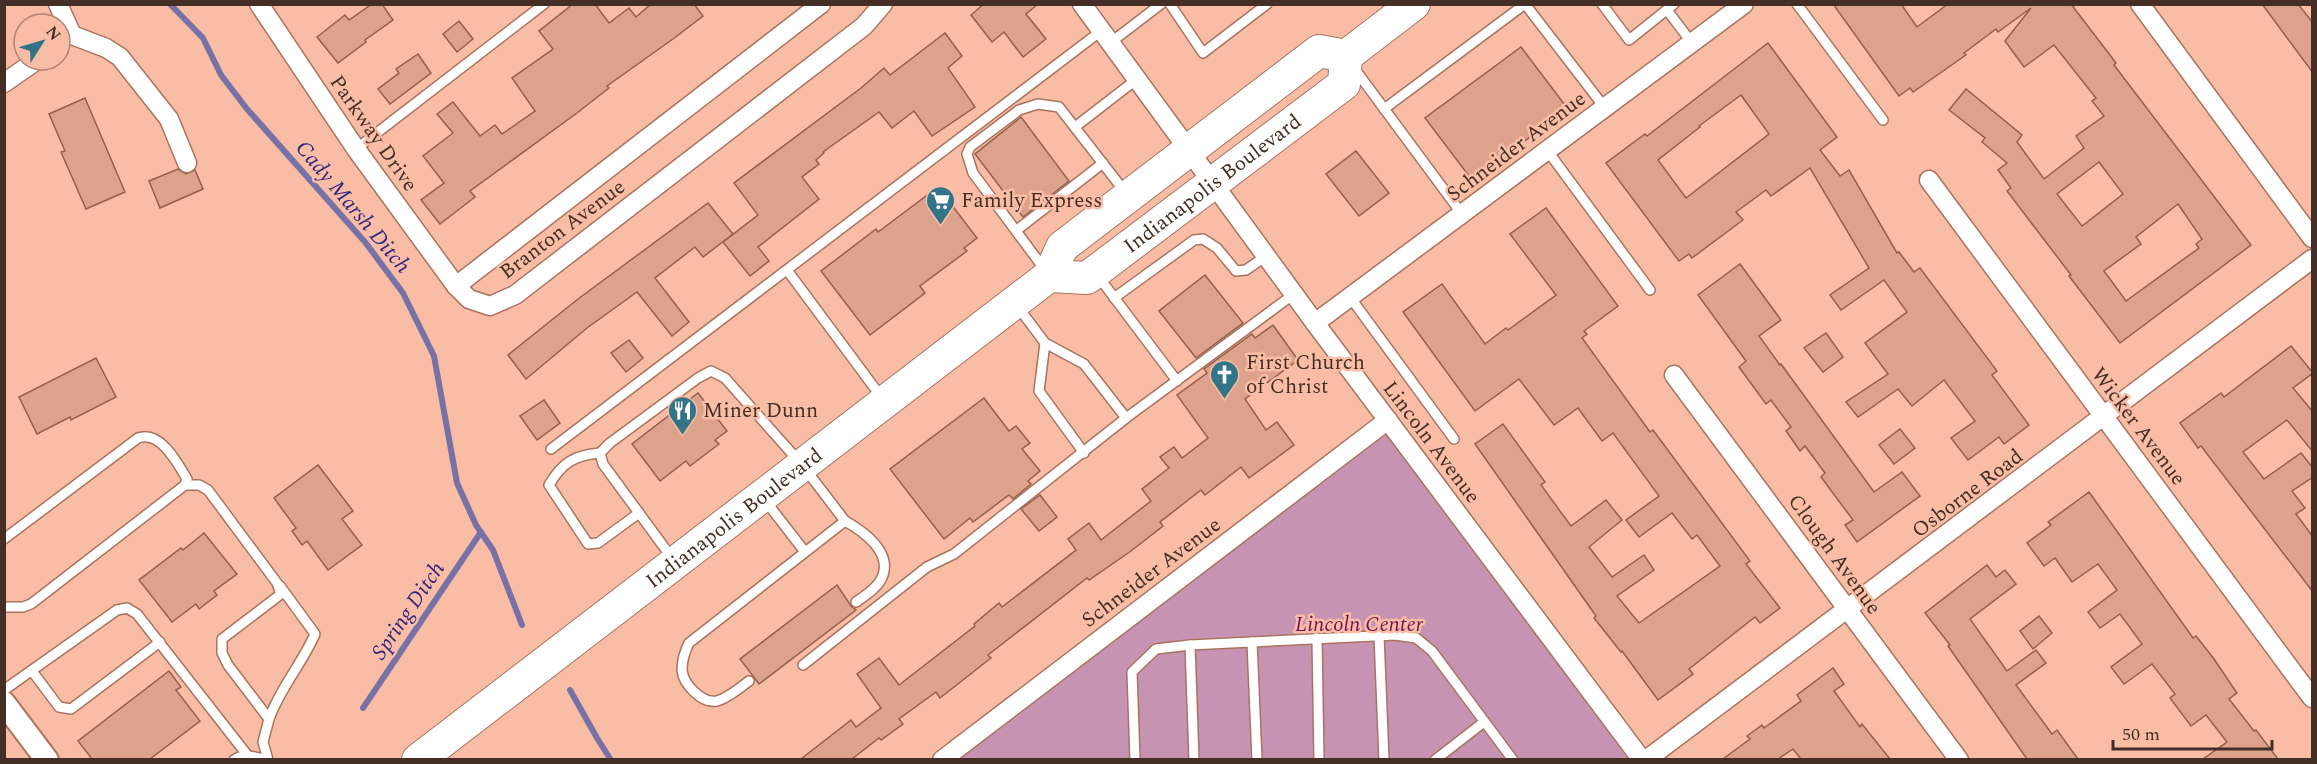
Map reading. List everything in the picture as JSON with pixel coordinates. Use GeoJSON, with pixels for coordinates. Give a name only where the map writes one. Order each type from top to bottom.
{"type":"FeatureCollection","features":[{"type":"Feature","properties":{"kind":"highway"},"geometry":{"type":"LineString","coordinates":[[1346,56],[1414,4]]}},
{"type":"Feature","properties":{"kind":"highway","name":"Indianapolis Boulevard"},"geometry":{"type":"LineString","coordinates":[[418,759],[1049,276],[1062,247],[1319,51],[1346,56],[1344,84],[1087,278],[1049,276]]}},
{"type":"Feature","properties":{"kind":"street","name":"Parkway Drive"},"geometry":{"type":"LineString","coordinates":[[258,4],[356,149],[456,286]]}},
{"type":"Feature","properties":{"kind":"street","name":"Branton Avenue"},"geometry":{"type":"LineString","coordinates":[[821,4],[456,286],[469,299],[490,306],[515,295],[864,26],[883,4]]}},
{"type":"Feature","properties":{"kind":"street","name":"Lincoln Avenue"},"geometry":{"type":"LineString","coordinates":[[1082,4],[1315,323],[1644,759]]}},
{"type":"Feature","properties":{"kind":"street","name":"Schneider Avenue"},"geometry":{"type":"LineString","coordinates":[[1315,323],[1744,4]]}},
{"type":"Feature","properties":{"kind":"street"},"geometry":{"type":"LineString","coordinates":[[2140,4],[2313,238]]}},
{"type":"Feature","properties":{"kind":"street"},"geometry":{"type":"LineString","coordinates":[[72,40],[106,48],[120,57],[170,119],[187,163]]}},
{"type":"Feature","properties":{"kind":"street"},"geometry":{"type":"LineString","coordinates":[[4,83],[20,72]]}},
{"type":"Feature","properties":{"kind":"street","name":"Wicker Avenue"},"geometry":{"type":"LineString","coordinates":[[1929,180],[2313,698]]}},
{"type":"Feature","properties":{"kind":"street","name":"Osborne Road"},"geometry":{"type":"LineString","coordinates":[[1644,759],[1848,610],[2313,259]]}},
{"type":"Feature","properties":{"kind":"street","name":"Clough Avenue"},"geometry":{"type":"LineString","coordinates":[[1674,375],[1959,759]]}},
{"type":"Feature","properties":{"kind":"street","name":"Schneider Avenue"},"geometry":{"type":"LineString","coordinates":[[942,759],[1388,420]]}},
{"type":"Feature","properties":{"kind":"street"},"geometry":{"type":"LineString","coordinates":[[4,703],[47,759]]}},
{"type":"Feature","properties":{"kind":"lane"},"geometry":{"type":"LineString","coordinates":[[356,149],[544,4]]}},
{"type":"Feature","properties":{"kind":"lane"},"geometry":{"type":"LineString","coordinates":[[551,449],[787,270],[1106,37],[1161,4]]}},
{"type":"Feature","properties":{"kind":"lane"},"geometry":{"type":"LineString","coordinates":[[1170,4],[1203,53],[1267,4]]}},
{"type":"Feature","properties":{"kind":"lane"},"geometry":{"type":"LineString","coordinates":[[1384,110],[1525,4],[1605,108]]}},
{"type":"Feature","properties":{"kind":"lane"},"geometry":{"type":"LineString","coordinates":[[1602,4],[1629,40],[1671,7],[1692,43]]}},
{"type":"Feature","properties":{"kind":"lane"},"geometry":{"type":"LineString","coordinates":[[1797,4],[1883,120]]}},
{"type":"Feature","properties":{"kind":"lane"},"geometry":{"type":"LineString","coordinates":[[1346,56],[1462,214]]}},
{"type":"Feature","properties":{"kind":"lane"},"geometry":{"type":"LineString","coordinates":[[1075,127],[1137,79]]}},
{"type":"Feature","properties":{"kind":"lane"},"geometry":{"type":"LineString","coordinates":[[1049,276],[973,173],[967,154],[970,147],[1019,110],[1038,104],[1059,107],[1128,196]]}},
{"type":"Feature","properties":{"kind":"lane"},"geometry":{"type":"LineString","coordinates":[[1547,150],[1650,290]]}},
{"type":"Feature","properties":{"kind":"lane"},"geometry":{"type":"LineString","coordinates":[[1017,230],[1102,163]]}},
{"type":"Feature","properties":{"kind":"lane"},"geometry":{"type":"LineString","coordinates":[[1114,298],[1194,240],[1203,239],[1217,248],[1236,271],[1246,270],[1266,256]]}},
{"type":"Feature","properties":{"kind":"lane"},"geometry":{"type":"LineString","coordinates":[[787,270],[885,402]]}},
{"type":"Feature","properties":{"kind":"lane"},"geometry":{"type":"LineString","coordinates":[[1095,272],[1177,381]]}},
{"type":"Feature","properties":{"kind":"lane"},"geometry":{"type":"LineString","coordinates":[[803,665],[927,567],[954,554],[1126,418],[1294,294]]}},
{"type":"Feature","properties":{"kind":"lane"},"geometry":{"type":"LineString","coordinates":[[1350,297],[1454,439]]}},
{"type":"Feature","properties":{"kind":"lane"},"geometry":{"type":"LineString","coordinates":[[1014,303],[1045,343],[1084,364],[1126,418]]}},
{"type":"Feature","properties":{"kind":"lane"},"geometry":{"type":"LineString","coordinates":[[1045,343],[1038,391],[1084,453]]}},
{"type":"Feature","properties":{"kind":"lane"},"geometry":{"type":"LineString","coordinates":[[639,513],[598,543],[588,544],[549,485],[559,469],[582,454],[600,453],[610,442],[711,371],[725,378],[803,466],[845,521],[862,530],[874,543],[884,562],[883,576],[874,589],[856,602]]}},
{"type":"Feature","properties":{"kind":"lane"},"geometry":{"type":"LineString","coordinates":[[4,539],[138,438],[146,435],[159,440],[187,479],[185,485],[31,604],[23,607],[4,607]]}},
{"type":"Feature","properties":{"kind":"lane"},"geometry":{"type":"LineString","coordinates":[[600,453],[603,464],[675,563]]}},
{"type":"Feature","properties":{"kind":"lane"},"geometry":{"type":"LineString","coordinates":[[185,485],[199,485],[208,490],[315,634],[309,648],[276,699],[263,742],[267,759],[248,756],[234,759]]}},
{"type":"Feature","properties":{"kind":"lane"},"geometry":{"type":"LineString","coordinates":[[763,497],[805,552]]}},
{"type":"Feature","properties":{"kind":"lane"},"geometry":{"type":"LineString","coordinates":[[749,681],[718,701],[708,701],[698,697],[682,672],[683,656],[689,642],[845,521]]}},
{"type":"Feature","properties":{"kind":"lane"},"geometry":{"type":"LineString","coordinates":[[269,718],[228,665],[222,653],[222,639],[281,594],[277,583]]}},
{"type":"Feature","properties":{"kind":"lane"},"geometry":{"type":"LineString","coordinates":[[4,690],[117,610],[127,608],[137,614],[160,642],[248,756]]}},
{"type":"Feature","properties":{"kind":"lane"},"geometry":{"type":"LineString","coordinates":[[1379,635],[1384,759]]}},
{"type":"Feature","properties":{"kind":"lane"},"geometry":{"type":"LineString","coordinates":[[1135,759],[1132,672],[1156,649],[1190,645],[1395,635],[1416,638],[1432,651],[1513,759]]}},
{"type":"Feature","properties":{"kind":"lane"},"geometry":{"type":"LineString","coordinates":[[1317,638],[1319,759]]}},
{"type":"Feature","properties":{"kind":"lane"},"geometry":{"type":"LineString","coordinates":[[32,671],[59,707],[71,709],[160,642]]}},
{"type":"Feature","properties":{"kind":"lane"},"geometry":{"type":"LineString","coordinates":[[1252,642],[1257,759]]}},
{"type":"Feature","properties":{"kind":"lane"},"geometry":{"type":"LineString","coordinates":[[1190,645],[1194,759]]}},
{"type":"Feature","properties":{"kind":"lane"},"geometry":{"type":"LineString","coordinates":[[1435,759],[1484,722]]}},
{"type":"Feature","properties":{"kind":"green space","name":"Lincoln Center"},"geometry":{"type":"Polygon","coordinates":[[[1386,431],[1628,759],[959,760],[1386,431]]]}},
{"type":"Feature","properties":{"kind":"building"},"geometry":{"type":"Polygon","coordinates":[[[372,4],[382,4],[393,20],[338,63],[317,37],[345,15],[349,20],[372,4]]]}},
{"type":"Feature","properties":{"kind":"building"},"geometry":{"type":"Polygon","coordinates":[[[573,4],[595,4],[609,23],[629,8],[636,17],[651,4],[694,4],[703,16],[607,86],[609,88],[577,113],[470,191],[475,197],[440,224],[421,200],[444,183],[423,156],[453,133],[437,114],[453,102],[480,136],[495,125],[502,134],[535,111],[512,78],[553,49],[539,31],[573,4]]]}},
{"type":"Feature","properties":{"kind":"building"},"geometry":{"type":"Polygon","coordinates":[[[984,4],[1038,4],[1026,14],[1046,39],[1023,57],[1004,32],[992,42],[971,15],[984,4]]]}},
{"type":"Feature","properties":{"kind":"building"},"geometry":{"type":"Polygon","coordinates":[[[1833,4],[1901,4],[1917,27],[1948,4],[2071,4],[2116,63],[2114,65],[2251,245],[2120,343],[2007,191],[2011,188],[1998,170],[2007,163],[1982,142],[1985,138],[1949,110],[1966,89],[2022,135],[2017,142],[2044,179],[2084,148],[2076,136],[2104,116],[2092,101],[2096,98],[2054,45],[2024,67],[2005,41],[2031,8],[1998,32],[1996,29],[1964,53],[1966,55],[1913,92],[1910,88],[1899,96],[1833,4]],[[2099,162],[2057,194],[2082,226],[2123,194],[2099,162]],[[2178,204],[2136,237],[2141,244],[2104,271],[2126,301],[2199,248],[2196,244],[2202,239],[2178,204]]]}},
{"type":"Feature","properties":{"kind":"building"},"geometry":{"type":"Polygon","coordinates":[[[2262,4],[2298,4],[2313,23],[2313,73],[2262,4]]]}},
{"type":"Feature","properties":{"kind":"building"},"geometry":{"type":"Polygon","coordinates":[[[459,21],[473,39],[457,52],[443,34],[459,21]]]}},
{"type":"Feature","properties":{"kind":"building"},"geometry":{"type":"Polygon","coordinates":[[[945,33],[962,56],[948,68],[975,107],[932,136],[914,111],[892,128],[879,112],[823,152],[816,160],[819,164],[802,177],[819,199],[758,247],[769,261],[750,276],[723,242],[758,215],[734,183],[861,88],[884,68],[890,75],[945,33]]]}},
{"type":"Feature","properties":{"kind":"building"},"geometry":{"type":"Polygon","coordinates":[[[1768,43],[1837,137],[1820,150],[1840,176],[1849,170],[1897,253],[1899,252],[1914,272],[1920,268],[1997,371],[1992,375],[2029,425],[2004,444],[1999,437],[1968,460],[1951,438],[1975,421],[1944,380],[1912,406],[1898,389],[1858,417],[1846,402],[1888,374],[1865,343],[1907,312],[1884,280],[1841,310],[1830,295],[1869,268],[1810,168],[1771,196],[1766,190],[1736,212],[1743,220],[1692,258],[1689,254],[1679,261],[1606,163],[1645,134],[1647,136],[1768,43]],[[1741,95],[1658,160],[1686,198],[1769,134],[1741,95]]]}},
{"type":"Feature","properties":{"kind":"building"},"geometry":{"type":"Polygon","coordinates":[[[1521,47],[1568,109],[1472,180],[1425,118],[1521,47]]]}},
{"type":"Feature","properties":{"kind":"building"},"geometry":{"type":"Polygon","coordinates":[[[418,54],[431,73],[390,104],[378,89],[399,73],[396,69],[418,54]]]}},
{"type":"Feature","properties":{"kind":"building"},"geometry":{"type":"Polygon","coordinates":[[[85,98],[125,192],[86,209],[61,152],[65,151],[49,114],[85,98]]]}},
{"type":"Feature","properties":{"kind":"building","name":"Family Express"},"geometry":{"type":"Polygon","coordinates":[[[1021,117],[1069,181],[1023,217],[975,154],[1021,117]]]}},
{"type":"Feature","properties":{"kind":"building"},"geometry":{"type":"Polygon","coordinates":[[[1356,151],[1389,193],[1359,216],[1326,174],[1356,151]]]}},
{"type":"Feature","properties":{"kind":"building"},"geometry":{"type":"Polygon","coordinates":[[[178,169],[186,174],[195,170],[203,189],[160,208],[149,181],[178,169]]]}},
{"type":"Feature","properties":{"kind":"building"},"geometry":{"type":"Polygon","coordinates":[[[938,187],[977,238],[964,248],[967,251],[920,286],[925,293],[870,335],[821,271],[876,229],[878,232],[938,187]]]}},
{"type":"Feature","properties":{"kind":"building"},"geometry":{"type":"Polygon","coordinates":[[[708,203],[733,234],[703,257],[695,247],[655,278],[689,322],[672,336],[637,292],[587,328],[526,379],[508,355],[578,299],[708,203]]]}},
{"type":"Feature","properties":{"kind":"building"},"geometry":{"type":"Polygon","coordinates":[[[1546,208],[1618,306],[1584,331],[1587,334],[1582,338],[1650,432],[1653,430],[1750,561],[1746,564],[1780,608],[1760,623],[1755,617],[1689,669],[1693,674],[1658,700],[1594,618],[1596,616],[1475,444],[1503,424],[1545,482],[1541,485],[1571,526],[1606,500],[1622,520],[1589,547],[1612,577],[1644,555],[1654,570],[1617,596],[1639,623],[1720,566],[1697,535],[1692,539],[1672,513],[1639,537],[1626,520],[1659,496],[1613,433],[1602,441],[1578,408],[1554,425],[1519,379],[1475,411],[1403,312],[1442,284],[1485,344],[1506,328],[1508,330],[1556,295],[1510,234],[1546,208]]]}},
{"type":"Feature","properties":{"kind":"building"},"geometry":{"type":"Polygon","coordinates":[[[1740,264],[1781,320],[1759,336],[1874,492],[1902,472],[1920,496],[1857,542],[1845,525],[1853,520],[1821,477],[1825,473],[1805,446],[1800,451],[1786,431],[1791,427],[1771,400],[1766,404],[1739,367],[1746,361],[1698,295],[1740,264]]]}},
{"type":"Feature","properties":{"kind":"building"},"geometry":{"type":"Polygon","coordinates":[[[1205,275],[1243,323],[1196,358],[1159,311],[1205,275]]]}},
{"type":"Feature","properties":{"kind":"building"},"geometry":{"type":"Polygon","coordinates":[[[1273,325],[1298,360],[1245,399],[1266,430],[1277,422],[1294,445],[1249,478],[1241,467],[1205,495],[1201,490],[1160,522],[1163,526],[1131,551],[1089,580],[1087,578],[988,655],[991,658],[940,698],[936,692],[899,719],[903,724],[881,740],[879,738],[852,759],[801,759],[851,720],[856,727],[881,708],[857,674],[879,658],[899,685],[975,626],[974,624],[999,603],[1002,607],[1076,550],[1068,539],[1089,523],[1101,540],[1151,501],[1142,489],[1169,468],[1160,457],[1174,447],[1182,458],[1208,438],[1177,395],[1207,373],[1204,369],[1252,334],[1255,338],[1273,325]]]}},
{"type":"Feature","properties":{"kind":"building"},"geometry":{"type":"Polygon","coordinates":[[[1826,333],[1843,357],[1823,372],[1804,348],[1826,333]]]}},
{"type":"Feature","properties":{"kind":"building"},"geometry":{"type":"Polygon","coordinates":[[[629,340],[643,358],[626,372],[611,353],[629,340]]]}},
{"type":"Feature","properties":{"kind":"building"},"geometry":{"type":"Polygon","coordinates":[[[2291,346],[2313,373],[2293,388],[2313,412],[2313,452],[2287,420],[2243,452],[2264,479],[2301,453],[2313,468],[2313,477],[2292,491],[2305,508],[2296,514],[2313,537],[2313,592],[2201,446],[2198,448],[2180,423],[2221,393],[2224,397],[2291,346]]]}},
{"type":"Feature","properties":{"kind":"building"},"geometry":{"type":"Polygon","coordinates":[[[96,358],[116,397],[37,434],[19,397],[96,358]]]}},
{"type":"Feature","properties":{"kind":"building","name":"Miner Dunn"},"geometry":{"type":"Polygon","coordinates":[[[698,393],[727,431],[715,440],[719,444],[690,466],[686,461],[660,481],[632,444],[698,393]]]}},
{"type":"Feature","properties":{"kind":"building"},"geometry":{"type":"Polygon","coordinates":[[[984,398],[1009,431],[1016,426],[1030,443],[1022,449],[1040,471],[1028,481],[1031,484],[1013,499],[1009,495],[973,522],[970,518],[944,539],[890,469],[984,398]]]}},
{"type":"Feature","properties":{"kind":"building"},"geometry":{"type":"Polygon","coordinates":[[[544,400],[560,423],[537,440],[520,416],[544,400]]]}},
{"type":"Feature","properties":{"kind":"building"},"geometry":{"type":"Polygon","coordinates":[[[1900,429],[1915,448],[1894,464],[1879,445],[1900,429]]]}},
{"type":"Feature","properties":{"kind":"building"},"geometry":{"type":"Polygon","coordinates":[[[318,465],[353,511],[342,519],[362,545],[328,570],[307,541],[302,545],[292,531],[296,528],[274,498],[318,465]]]}},
{"type":"Feature","properties":{"kind":"building"},"geometry":{"type":"Polygon","coordinates":[[[2089,492],[2193,638],[2196,636],[2214,659],[2237,693],[2229,699],[2278,759],[2203,759],[2227,742],[2206,715],[2191,726],[2170,698],[2175,694],[2152,664],[2124,684],[2111,667],[2142,644],[2120,614],[2100,628],[2088,612],[2117,590],[2098,564],[2072,582],[2055,558],[2044,566],[2027,543],[2051,525],[2048,522],[2089,492]]]}},
{"type":"Feature","properties":{"kind":"building"},"geometry":{"type":"Polygon","coordinates":[[[1040,495],[1057,517],[1039,531],[1021,509],[1040,495]]]}},
{"type":"Feature","properties":{"kind":"building"},"geometry":{"type":"Polygon","coordinates":[[[204,533],[237,574],[214,591],[217,595],[199,609],[196,604],[172,622],[139,580],[204,533]]]}},
{"type":"Feature","properties":{"kind":"building"},"geometry":{"type":"Polygon","coordinates":[[[1987,565],[1996,577],[2005,570],[2016,584],[1970,619],[2007,671],[2036,650],[2046,663],[2016,685],[2052,734],[2057,730],[2078,759],[2027,759],[1948,646],[1950,645],[1925,613],[1987,565]]]}},
{"type":"Feature","properties":{"kind":"building"},"geometry":{"type":"Polygon","coordinates":[[[837,585],[856,610],[759,684],[740,659],[837,585]]]}},
{"type":"Feature","properties":{"kind":"building"},"geometry":{"type":"Polygon","coordinates":[[[2039,616],[2052,633],[2033,649],[2020,631],[2039,616]]]}},
{"type":"Feature","properties":{"kind":"building"},"geometry":{"type":"Polygon","coordinates":[[[1833,668],[1844,684],[1834,691],[1860,727],[1862,724],[1890,759],[1801,759],[1793,749],[1778,759],[1723,759],[1750,739],[1747,736],[1762,725],[1764,728],[1801,701],[1797,695],[1833,668]]]}},
{"type":"Feature","properties":{"kind":"building"},"geometry":{"type":"Polygon","coordinates":[[[169,671],[181,687],[176,690],[200,721],[150,759],[92,759],[78,741],[169,671]]]}},
{"type":"Feature","properties":{"kind":"waterway","name":"Cady Marsh Ditch"},"geometry":{"type":"LineString","coordinates":[[170,4],[203,38],[221,75],[247,109],[365,242],[403,293],[434,356],[457,483],[476,525],[493,550],[522,625]]}},
{"type":"Feature","properties":{"kind":"waterway","name":"Spring Ditch"},"geometry":{"type":"LineString","coordinates":[[363,708],[481,532]]}},
{"type":"Feature","properties":{"kind":"waterway","name":"Cady Marsh Ditch"},"geometry":{"type":"LineString","coordinates":[[570,690],[611,760]]}},
{"type":"Feature","properties":{"kind":"place","name":"Family Express"},"geometry":{"type":"Point","coordinates":[940,226]}},
{"type":"Feature","properties":{"kind":"place","name":"First Church of Christ"},"geometry":{"type":"Point","coordinates":[1225,400]}},
{"type":"Feature","properties":{"kind":"place","name":"Miner Dunn"},"geometry":{"type":"Point","coordinates":[682,436]}}]}
